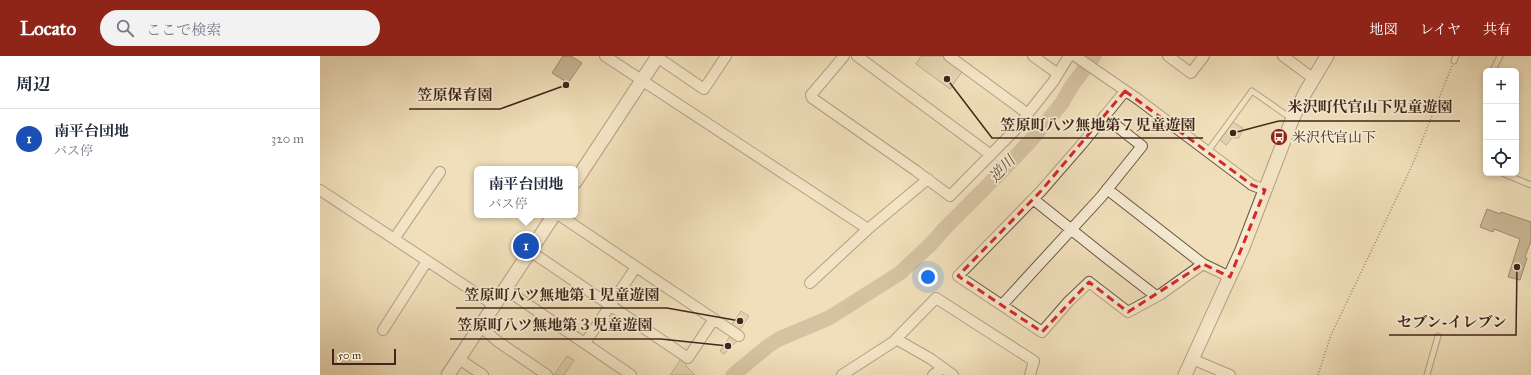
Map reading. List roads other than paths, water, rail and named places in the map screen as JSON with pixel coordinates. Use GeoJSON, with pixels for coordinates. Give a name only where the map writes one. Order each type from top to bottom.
{"type":"FeatureCollection","features":[{"type":"Feature","properties":{"kind":"street"},"geometry":{"type":"LineString","coordinates":[[605,56],[868,229]]}},
{"type":"Feature","properties":{"kind":"street"},"geometry":{"type":"LineString","coordinates":[[578,177],[657,57],[704,89],[726,56]]}},
{"type":"Feature","properties":{"kind":"street"},"geometry":{"type":"LineString","coordinates":[[844,56],[811,95],[812,98],[950,196],[991,155],[1028,114],[1058,74],[1074,56],[1125,90],[1252,185],[1265,190]]}},
{"type":"Feature","properties":{"kind":"street"},"geometry":{"type":"LineString","coordinates":[[857,56],[991,155]]}},
{"type":"Feature","properties":{"kind":"street"},"geometry":{"type":"LineString","coordinates":[[949,56],[1028,114]]}},
{"type":"Feature","properties":{"kind":"street"},"geometry":{"type":"LineString","coordinates":[[1033,56],[1058,74]]}},
{"type":"Feature","properties":{"kind":"street"},"geometry":{"type":"LineString","coordinates":[[1168,56],[1191,73],[1204,56]]}},
{"type":"Feature","properties":{"kind":"street"},"geometry":{"type":"LineString","coordinates":[[1283,56],[1314,79]]}},
{"type":"Feature","properties":{"kind":"street"},"geometry":{"type":"LineString","coordinates":[[1185,375],[1242,250],[1292,120],[1327,56]]}},
{"type":"Feature","properties":{"kind":"street"},"geometry":{"type":"LineString","coordinates":[[1125,90],[1082,144],[1033,199],[958,276],[1042,332],[1069,301],[1089,282],[1128,312],[1156,296],[1203,264]]}},
{"type":"Feature","properties":{"kind":"street"},"geometry":{"type":"LineString","coordinates":[[1002,305],[1071,230],[1142,146],[1104,116]]}},
{"type":"Feature","properties":{"kind":"street"},"geometry":{"type":"LineString","coordinates":[[394,239],[440,172]]}},
{"type":"Feature","properties":{"kind":"street"},"geometry":{"type":"LineString","coordinates":[[810,283],[868,229],[928,179]]}},
{"type":"Feature","properties":{"kind":"street"},"geometry":{"type":"LineString","coordinates":[[1107,189],[1203,264],[1230,277]]}},
{"type":"Feature","properties":{"kind":"street"},"geometry":{"type":"LineString","coordinates":[[320,190],[494,305]]}},
{"type":"Feature","properties":{"kind":"street"},"geometry":{"type":"LineString","coordinates":[[1033,199],[1156,296]]}},
{"type":"Feature","properties":{"kind":"street"},"geometry":{"type":"LineString","coordinates":[[448,375],[552,218]]}},
{"type":"Feature","properties":{"kind":"street"},"geometry":{"type":"LineString","coordinates":[[563,218],[739,336]]}},
{"type":"Feature","properties":{"kind":"street"},"geometry":{"type":"LineString","coordinates":[[530,251],[688,358],[714,319]]}},
{"type":"Feature","properties":{"kind":"street"},"geometry":{"type":"LineString","coordinates":[[383,330],[427,261]]}},
{"type":"Feature","properties":{"kind":"street"},"geometry":{"type":"LineString","coordinates":[[585,343],[636,267]]}},
{"type":"Feature","properties":{"kind":"street"},"geometry":{"type":"LineString","coordinates":[[505,289],[631,375]]}},
{"type":"Feature","properties":{"kind":"street"},"geometry":{"type":"LineString","coordinates":[[842,375],[896,339],[936,298],[1034,361],[1030,375]]}},
{"type":"Feature","properties":{"kind":"street"},"geometry":{"type":"LineString","coordinates":[[480,326],[497,341],[547,375]]}},
{"type":"Feature","properties":{"kind":"street"},"geometry":{"type":"LineString","coordinates":[[896,339],[953,375]]}},
{"type":"Feature","properties":{"kind":"street"},"geometry":{"type":"LineString","coordinates":[[459,359],[483,375]]}},
{"type":"Feature","properties":{"kind":"street"},"geometry":{"type":"LineString","coordinates":[[1192,359],[1230,375]]}},
{"type":"Feature","properties":{"kind":"street"},"geometry":{"type":"LineString","coordinates":[[933,375],[943,368]]}},
{"type":"Feature","properties":{"kind":"lane"},"geometry":{"type":"LineString","coordinates":[[1494,68],[1500,56]]}},
{"type":"Feature","properties":{"kind":"lane"},"geometry":{"type":"LineString","coordinates":[[1208,151],[1252,91],[1292,120]]}},
{"type":"Feature","properties":{"kind":"lane"},"geometry":{"type":"LineString","coordinates":[[1509,176],[1531,185]]}},
{"type":"Feature","properties":{"kind":"lane"},"geometry":{"type":"LineString","coordinates":[[1427,375],[1438,336]]}},
{"type":"Feature","properties":{"kind":"waterway","name":"逆川"},"geometry":{"type":"LineString","coordinates":[[733,375],[768,346],[779,339],[829,318],[900,273],[931,244],[1033,138],[1062,103],[1071,87],[1094,56]]}},
{"type":"Feature","properties":{"kind":"place","name":"笠原町八ツ無地第７児童遊園"},"geometry":{"type":"Point","coordinates":[947,79]}},
{"type":"Feature","properties":{"kind":"place","name":"笠原保育園"},"geometry":{"type":"Point","coordinates":[566,85]}},
{"type":"Feature","properties":{"kind":"place","name":"米沢町代官山下児童遊園"},"geometry":{"type":"Point","coordinates":[1233,133]}},
{"type":"Feature","properties":{"kind":"place","name":"米沢代官山下"},"geometry":{"type":"Point","coordinates":[1279,137]}},
{"type":"Feature","properties":{"kind":"place","name":"南平台団地"},"geometry":{"type":"Point","coordinates":[526,246]}},
{"type":"Feature","properties":{"kind":"place","name":"セブン-イレブン"},"geometry":{"type":"Point","coordinates":[1517,267]}},
{"type":"Feature","properties":{"kind":"place","name":"笠原町八ツ無地第１児童遊園"},"geometry":{"type":"Point","coordinates":[740,321]}},
{"type":"Feature","properties":{"kind":"place","name":"笠原町八ツ無地第３児童遊園"},"geometry":{"type":"Point","coordinates":[728,346]}}]}
